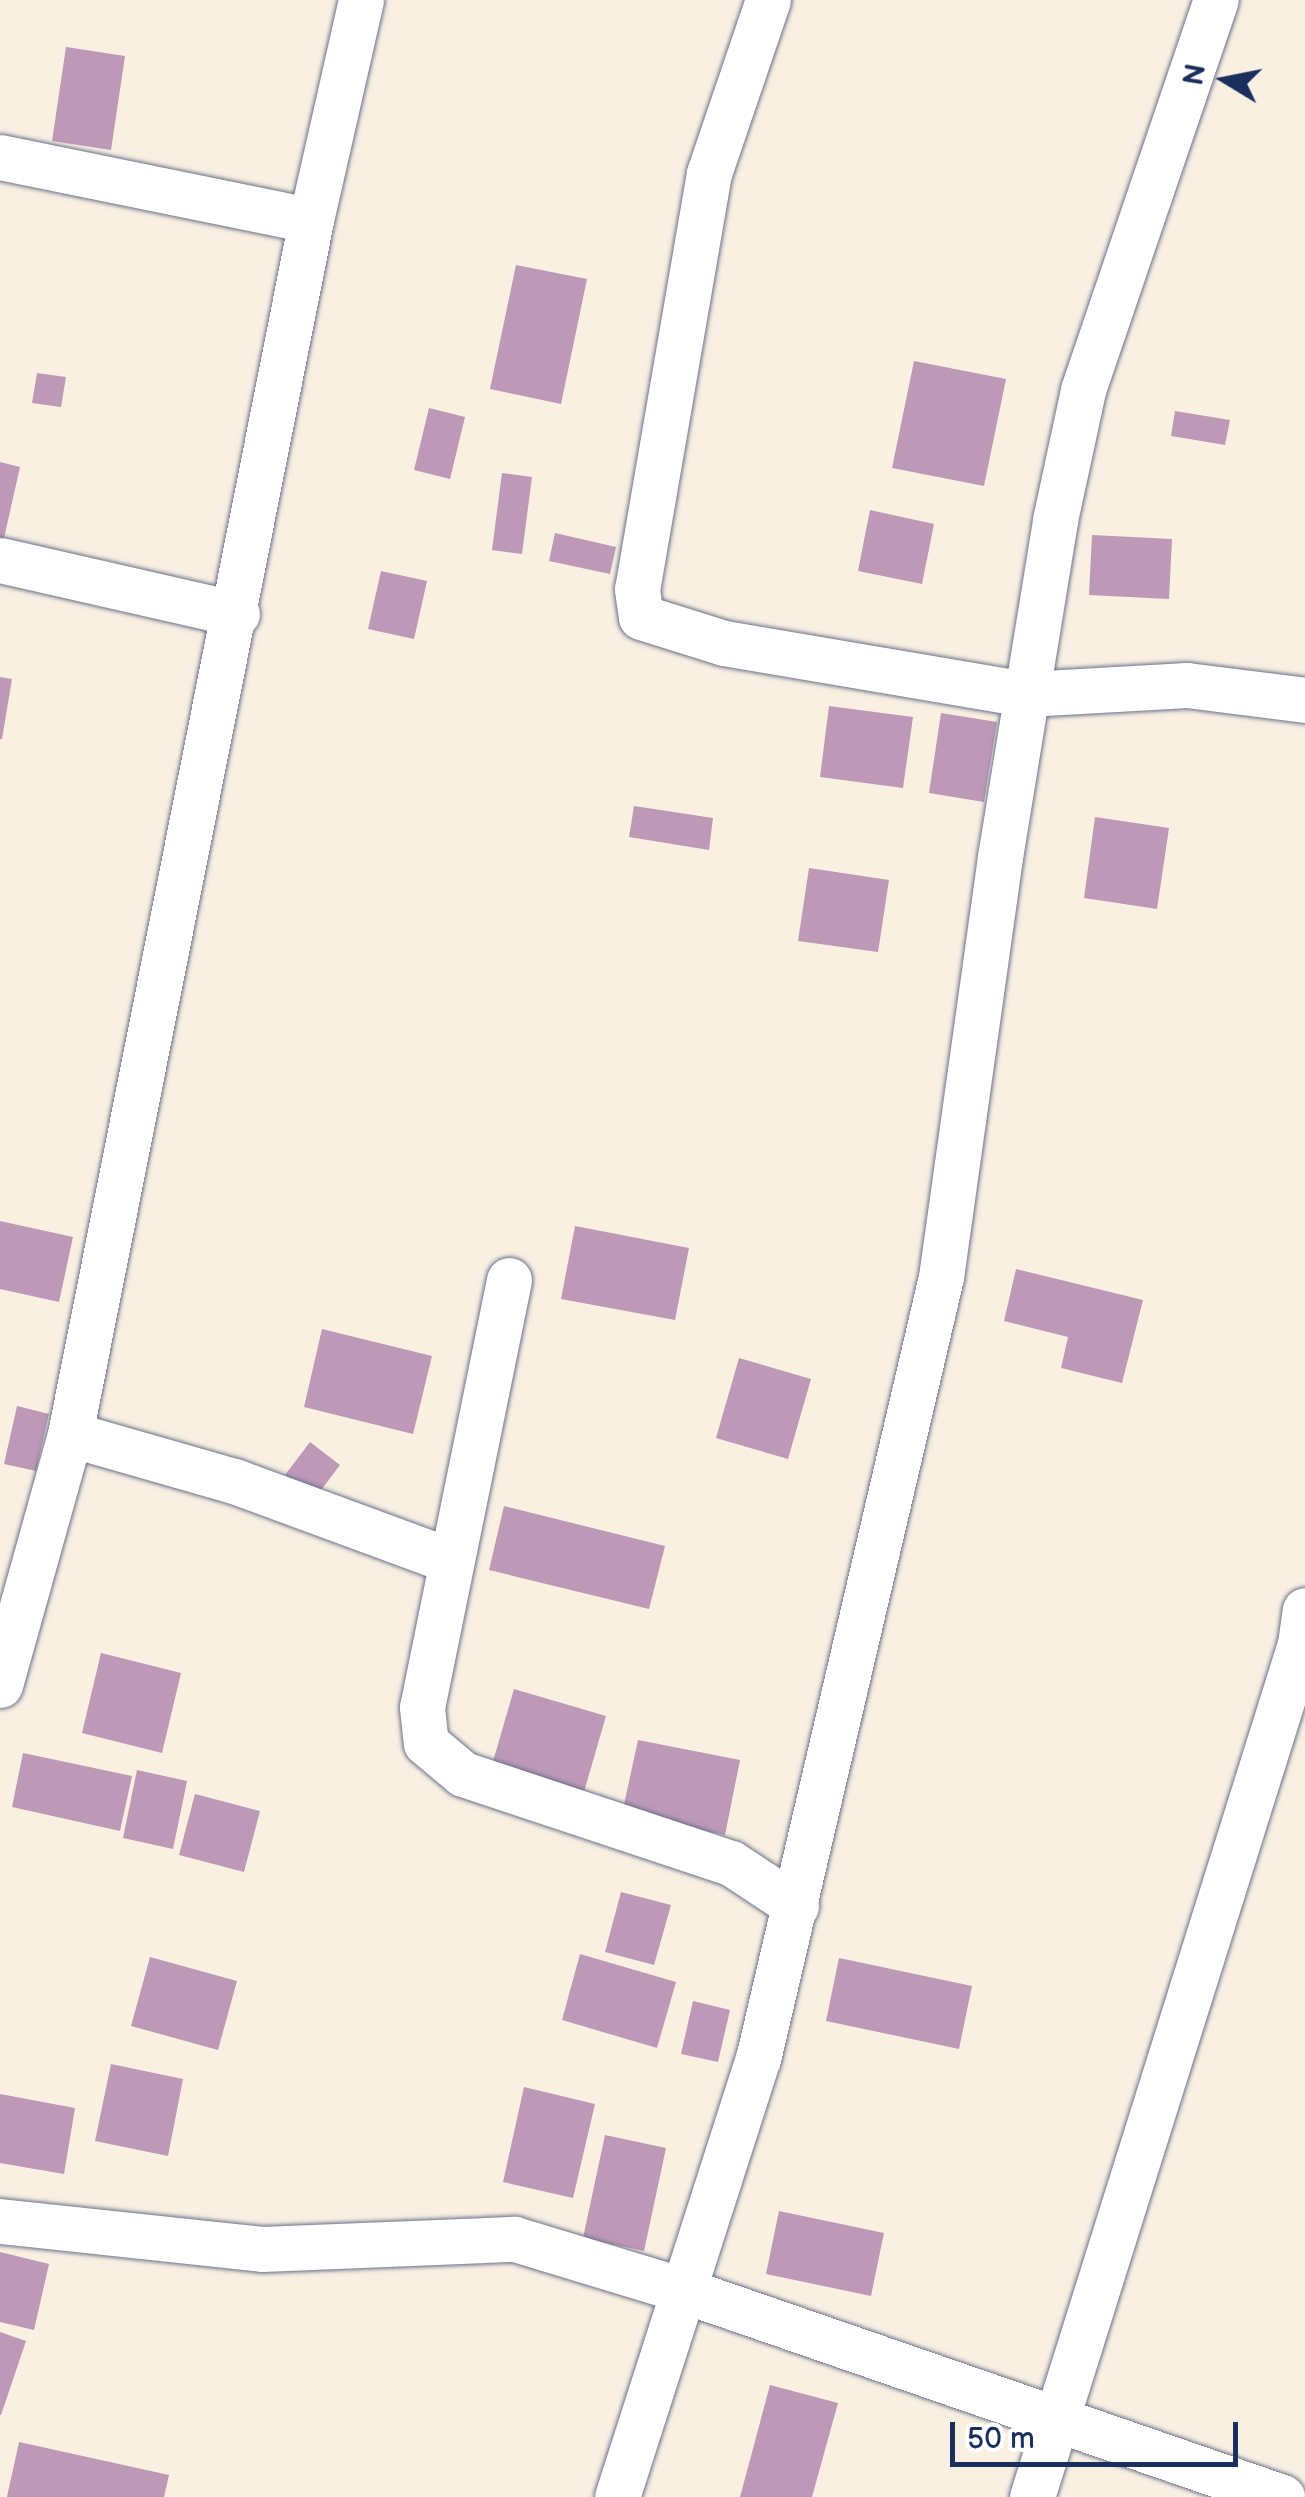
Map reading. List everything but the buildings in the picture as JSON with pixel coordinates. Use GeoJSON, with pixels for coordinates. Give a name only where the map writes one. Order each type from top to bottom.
{"type":"FeatureCollection","features":[{"type":"Feature","properties":{"kind":"street"},"geometry":{"type":"LineString","coordinates":[[0,1685],[70,1434],[238,614],[311,220],[361,0]]}},
{"type":"Feature","properties":{"kind":"street"},"geometry":{"type":"LineString","coordinates":[[768,0],[709,174],[637,589],[641,617],[724,643],[1027,694],[1187,684],[1305,700]]}},
{"type":"Feature","properties":{"kind":"street"},"geometry":{"type":"LineString","coordinates":[[617,2497],[758,2059],[940,1278],[1027,694],[1083,390],[1216,0]]}},
{"type":"Feature","properties":{"kind":"street"},"geometry":{"type":"LineString","coordinates":[[0,157],[311,220]]}},
{"type":"Feature","properties":{"kind":"street"},"geometry":{"type":"LineString","coordinates":[[0,560],[238,614]]}},
{"type":"Feature","properties":{"kind":"street"},"geometry":{"type":"LineString","coordinates":[[509,1280],[449,1560],[422,1708],[426,1743],[463,1774],[732,1863],[796,1906]]}},
{"type":"Feature","properties":{"kind":"street"},"geometry":{"type":"LineString","coordinates":[[70,1434],[234,1482],[449,1560]]}},
{"type":"Feature","properties":{"kind":"street"},"geometry":{"type":"LineString","coordinates":[[1032,2497],[1052,2422],[1300,1644],[1305,1610]]}},
{"type":"Feature","properties":{"kind":"street"},"geometry":{"type":"LineString","coordinates":[[0,2221],[262,2248],[515,2239],[683,2290],[1052,2422],[1282,2497]]}}]}
